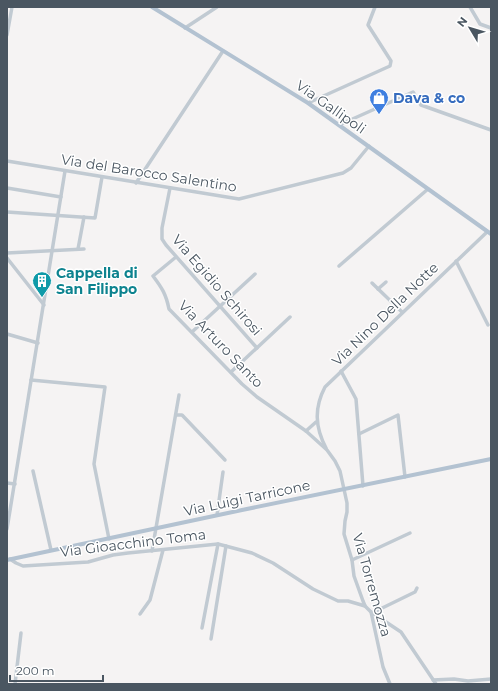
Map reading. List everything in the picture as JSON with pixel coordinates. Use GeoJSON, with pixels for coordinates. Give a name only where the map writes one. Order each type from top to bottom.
{"type":"FeatureCollection","features":[{"type":"Feature","properties":{"kind":"main road","name":"Via Gallipoli"},"geometry":{"type":"LineString","coordinates":[[152,7],[308,103],[489,233]]}},
{"type":"Feature","properties":{"kind":"main road","name":"Via Luigi Tarricone"},"geometry":{"type":"LineString","coordinates":[[8,560],[217,515],[491,460]]}},
{"type":"Feature","properties":{"kind":"street"},"geometry":{"type":"LineString","coordinates":[[7,35],[9,11],[12,7]]}},
{"type":"Feature","properties":{"kind":"street"},"geometry":{"type":"LineString","coordinates":[[186,28],[217,7]]}},
{"type":"Feature","properties":{"kind":"street"},"geometry":{"type":"LineString","coordinates":[[308,103],[390,66],[391,61],[368,25],[375,7]]}},
{"type":"Feature","properties":{"kind":"street"},"geometry":{"type":"LineString","coordinates":[[470,7],[480,24],[491,28]]}},
{"type":"Feature","properties":{"kind":"street"},"geometry":{"type":"LineString","coordinates":[[136,183],[223,51]]}},
{"type":"Feature","properties":{"kind":"street"},"geometry":{"type":"LineString","coordinates":[[339,125],[413,92],[421,105],[491,130]]}},
{"type":"Feature","properties":{"kind":"street","name":"Via del Barocco Salentino"},"geometry":{"type":"LineString","coordinates":[[7,161],[239,199],[343,173],[351,168],[369,146]]}},
{"type":"Feature","properties":{"kind":"street"},"geometry":{"type":"LineString","coordinates":[[7,529],[65,171]]}},
{"type":"Feature","properties":{"kind":"street"},"geometry":{"type":"LineString","coordinates":[[7,212],[95,218],[102,177]]}},
{"type":"Feature","properties":{"kind":"street"},"geometry":{"type":"LineString","coordinates":[[7,188],[61,197]]}},
{"type":"Feature","properties":{"kind":"street","name":"Via Egidio Schirosi"},"geometry":{"type":"LineString","coordinates":[[170,188],[162,228],[162,239],[176,257],[257,348]]}},
{"type":"Feature","properties":{"kind":"street"},"geometry":{"type":"LineString","coordinates":[[339,266],[428,189]]}},
{"type":"Feature","properties":{"kind":"street"},"geometry":{"type":"LineString","coordinates":[[78,249],[84,217]]}},
{"type":"Feature","properties":{"kind":"street","name":"Via Nino Della Notte"},"geometry":{"type":"LineString","coordinates":[[316,422],[317,408],[321,394],[325,387],[456,261],[489,233]]}},
{"type":"Feature","properties":{"kind":"street"},"geometry":{"type":"LineString","coordinates":[[7,254],[84,249]]}},
{"type":"Feature","properties":{"kind":"street","name":"Via Arturo Santo"},"geometry":{"type":"LineString","coordinates":[[176,257],[153,276],[167,296],[169,309],[242,384],[257,397],[306,431],[327,450]]}},
{"type":"Feature","properties":{"kind":"street"},"geometry":{"type":"LineString","coordinates":[[7,258],[44,305]]}},
{"type":"Feature","properties":{"kind":"street"},"geometry":{"type":"LineString","coordinates":[[456,261],[488,325]]}},
{"type":"Feature","properties":{"kind":"street"},"geometry":{"type":"LineString","coordinates":[[192,331],[255,274]]}},
{"type":"Feature","properties":{"kind":"street"},"geometry":{"type":"LineString","coordinates":[[378,289],[386,282]]}},
{"type":"Feature","properties":{"kind":"street"},"geometry":{"type":"LineString","coordinates":[[372,283],[402,312]]}},
{"type":"Feature","properties":{"kind":"street"},"geometry":{"type":"LineString","coordinates":[[231,372],[290,318]]}},
{"type":"Feature","properties":{"kind":"street"},"geometry":{"type":"LineString","coordinates":[[7,334],[38,343]]}},
{"type":"Feature","properties":{"kind":"street"},"geometry":{"type":"LineString","coordinates":[[341,371],[356,399],[363,486]]}},
{"type":"Feature","properties":{"kind":"street"},"geometry":{"type":"LineString","coordinates":[[31,380],[105,387],[94,464],[109,538]]}},
{"type":"Feature","properties":{"kind":"street"},"geometry":{"type":"LineString","coordinates":[[152,551],[180,395]]}},
{"type":"Feature","properties":{"kind":"street"},"geometry":{"type":"LineString","coordinates":[[176,415],[182,415],[225,460]]}},
{"type":"Feature","properties":{"kind":"street"},"geometry":{"type":"LineString","coordinates":[[358,434],[398,415],[404,477]]}},
{"type":"Feature","properties":{"kind":"street"},"geometry":{"type":"LineString","coordinates":[[306,431],[316,422]]}},
{"type":"Feature","properties":{"kind":"street","name":"Via Arturo Santo"},"geometry":{"type":"LineString","coordinates":[[316,422],[318,432],[340,471],[345,490]]}},
{"type":"Feature","properties":{"kind":"street"},"geometry":{"type":"LineString","coordinates":[[34,471],[51,550]]}},
{"type":"Feature","properties":{"kind":"street"},"geometry":{"type":"LineString","coordinates":[[217,515],[223,472]]}},
{"type":"Feature","properties":{"kind":"street"},"geometry":{"type":"LineString","coordinates":[[7,483],[14,484]]}},
{"type":"Feature","properties":{"kind":"street","name":"Via Torremozza"},"geometry":{"type":"LineString","coordinates":[[345,490],[347,512],[344,534],[352,560],[354,576],[365,606],[371,612],[383,667],[390,684]]}},
{"type":"Feature","properties":{"kind":"street"},"geometry":{"type":"LineString","coordinates":[[352,560],[410,533]]}},
{"type":"Feature","properties":{"kind":"street"},"geometry":{"type":"LineString","coordinates":[[202,628],[218,544]]}},
{"type":"Feature","properties":{"kind":"street","name":"Via Gioacchino Toma"},"geometry":{"type":"LineString","coordinates":[[8,560],[23,566],[82,563],[113,555],[218,544],[252,553],[273,563],[313,589],[338,601],[348,601],[365,606]]}},
{"type":"Feature","properties":{"kind":"street"},"geometry":{"type":"LineString","coordinates":[[211,639],[226,546]]}},
{"type":"Feature","properties":{"kind":"street"},"geometry":{"type":"LineString","coordinates":[[140,614],[150,600],[163,550]]}},
{"type":"Feature","properties":{"kind":"street"},"geometry":{"type":"LineString","coordinates":[[371,612],[415,592],[417,588]]}},
{"type":"Feature","properties":{"kind":"street"},"geometry":{"type":"LineString","coordinates":[[371,612],[401,632],[434,682],[454,679],[468,681],[491,680]]}},
{"type":"Feature","properties":{"kind":"street"},"geometry":{"type":"LineString","coordinates":[[15,684],[21,633]]}},
{"type":"Feature","properties":{"kind":"place","name":"Dava & co"},"geometry":{"type":"Point","coordinates":[379,115]}},
{"type":"Feature","properties":{"kind":"place","name":"Cappella di San Filippo"},"geometry":{"type":"Point","coordinates":[42,298]}}]}
